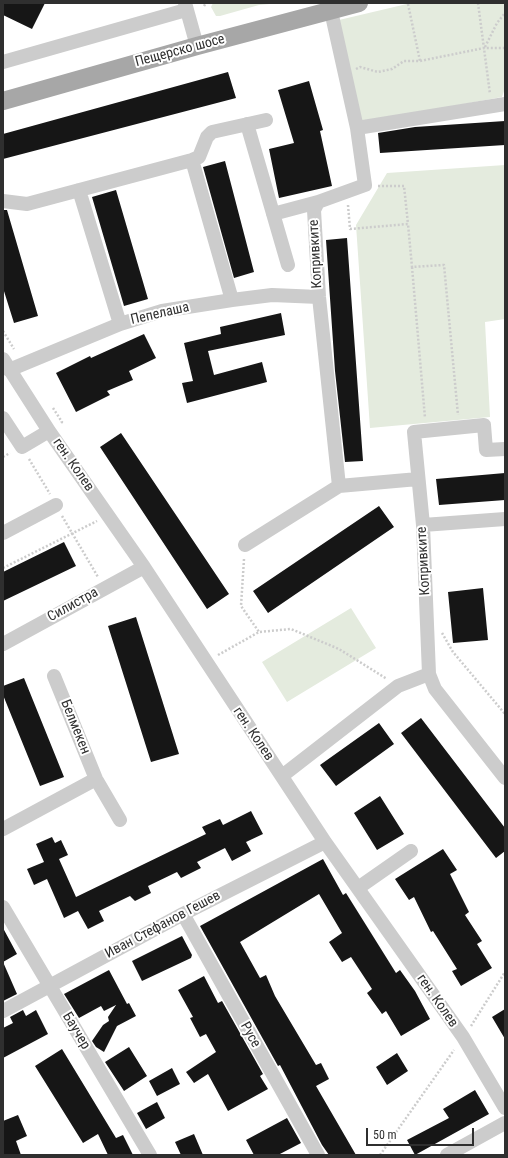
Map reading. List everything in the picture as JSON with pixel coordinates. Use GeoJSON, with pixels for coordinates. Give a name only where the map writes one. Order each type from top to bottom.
{"type":"FeatureCollection","features":[{"type":"Feature","properties":{"kind":"main road","name":"Пещерско шосе"},"geometry":{"type":"LineString","coordinates":[[4,98],[359,3]]}},
{"type":"Feature","properties":{"kind":"street"},"geometry":{"type":"LineString","coordinates":[[4,58],[186,6],[197,46]]}},
{"type":"Feature","properties":{"kind":"street"},"geometry":{"type":"LineString","coordinates":[[330,11],[357,128],[365,185]]}},
{"type":"Feature","properties":{"kind":"street"},"geometry":{"type":"LineString","coordinates":[[357,128],[505,104]]}},
{"type":"Feature","properties":{"kind":"street"},"geometry":{"type":"LineString","coordinates":[[3,201],[27,204],[192,160],[199,157],[207,137],[212,132],[266,120]]}},
{"type":"Feature","properties":{"kind":"street"},"geometry":{"type":"LineString","coordinates":[[247,124],[288,265]]}},
{"type":"Feature","properties":{"kind":"street"},"geometry":{"type":"LineString","coordinates":[[192,160],[232,300]]}},
{"type":"Feature","properties":{"kind":"street","name":"Копривките"},"geometry":{"type":"LineString","coordinates":[[339,486],[319,297],[314,210],[318,202],[365,185]]}},
{"type":"Feature","properties":{"kind":"street"},"geometry":{"type":"LineString","coordinates":[[79,190],[120,324]]}},
{"type":"Feature","properties":{"kind":"street"},"geometry":{"type":"LineString","coordinates":[[273,214],[318,202]]}},
{"type":"Feature","properties":{"kind":"street","name":"Пепелаша"},"geometry":{"type":"LineString","coordinates":[[6,364],[120,324],[162,311],[272,295],[319,297]]}},
{"type":"Feature","properties":{"kind":"street","name":"ген. Колев"},"geometry":{"type":"LineString","coordinates":[[6,364],[49,431],[144,567],[325,842],[463,1037],[505,1108]]}},
{"type":"Feature","properties":{"kind":"street"},"geometry":{"type":"LineString","coordinates":[[3,418],[22,447],[49,431]]}},
{"type":"Feature","properties":{"kind":"street"},"geometry":{"type":"LineString","coordinates":[[426,430],[484,425],[486,450],[505,449]]}},
{"type":"Feature","properties":{"kind":"street","name":"Копривките"},"geometry":{"type":"LineString","coordinates":[[426,430],[414,432],[423,525],[429,674]]}},
{"type":"Feature","properties":{"kind":"street"},"geometry":{"type":"LineString","coordinates":[[245,546],[339,486],[418,479]]}},
{"type":"Feature","properties":{"kind":"street"},"geometry":{"type":"LineString","coordinates":[[3,533],[56,505]]}},
{"type":"Feature","properties":{"kind":"street"},"geometry":{"type":"LineString","coordinates":[[423,525],[505,519]]}},
{"type":"Feature","properties":{"kind":"street","name":"Силистра"},"geometry":{"type":"LineString","coordinates":[[3,644],[144,567]]}},
{"type":"Feature","properties":{"kind":"street"},"geometry":{"type":"LineString","coordinates":[[282,776],[398,686],[429,674],[435,689],[505,778]]}},
{"type":"Feature","properties":{"kind":"street","name":"Белмекен"},"geometry":{"type":"LineString","coordinates":[[54,676],[96,778],[120,820]]}},
{"type":"Feature","properties":{"kind":"street"},"geometry":{"type":"LineString","coordinates":[[3,829],[96,778]]}},
{"type":"Feature","properties":{"kind":"street","name":"Иван Стефанов Гешев"},"geometry":{"type":"LineString","coordinates":[[3,1011],[183,914],[325,842]]}},
{"type":"Feature","properties":{"kind":"street"},"geometry":{"type":"LineString","coordinates":[[358,888],[411,851]]}},
{"type":"Feature","properties":{"kind":"street","name":"Баучер"},"geometry":{"type":"LineString","coordinates":[[3,907],[48,986],[150,1155]]}},
{"type":"Feature","properties":{"kind":"street","name":"Русе"},"geometry":{"type":"LineString","coordinates":[[183,914],[318,1155]]}},
{"type":"Feature","properties":{"kind":"street"},"geometry":{"type":"LineString","coordinates":[[447,1155],[505,1123]]}},
{"type":"Feature","properties":{"kind":"path"},"geometry":{"type":"LineString","coordinates":[[478,3],[489,90]]}},
{"type":"Feature","properties":{"kind":"path"},"geometry":{"type":"LineString","coordinates":[[408,4],[420,61]]}},
{"type":"Feature","properties":{"kind":"path"},"geometry":{"type":"LineString","coordinates":[[484,48],[497,23],[505,13]]}},
{"type":"Feature","properties":{"kind":"path"},"geometry":{"type":"LineString","coordinates":[[355,70],[360,67],[378,72],[392,69],[404,61],[420,61],[484,48],[505,48]]}},
{"type":"Feature","properties":{"kind":"path"},"geometry":{"type":"LineString","coordinates":[[365,185],[404,186],[426,430]]}},
{"type":"Feature","properties":{"kind":"path"},"geometry":{"type":"LineString","coordinates":[[347,192],[350,229],[408,224]]}},
{"type":"Feature","properties":{"kind":"path"},"geometry":{"type":"LineString","coordinates":[[412,267],[444,265],[459,427]]}},
{"type":"Feature","properties":{"kind":"path"},"geometry":{"type":"LineString","coordinates":[[3,568],[73,534],[107,515]]}},
{"type":"Feature","properties":{"kind":"path"},"geometry":{"type":"LineString","coordinates":[[245,546],[241,606],[260,632]]}},
{"type":"Feature","properties":{"kind":"path"},"geometry":{"type":"LineString","coordinates":[[206,662],[260,632],[291,629],[339,649],[398,686]]}},
{"type":"Feature","properties":{"kind":"path"},"geometry":{"type":"LineString","coordinates":[[442,632],[453,652],[505,714]]}},
{"type":"Feature","properties":{"kind":"path"},"geometry":{"type":"LineString","coordinates":[[380,1155],[463,1037],[505,972]]}},
{"type":"Feature","properties":{"kind":"shaded area"},"geometry":{"type":"Polygon","coordinates":[[[213,3],[280,3],[259,5],[216,16],[211,7],[213,3]]]}},
{"type":"Feature","properties":{"kind":"shaded area"},"geometry":{"type":"Polygon","coordinates":[[[411,3],[505,3],[505,88],[502,97],[360,123],[339,20],[411,3]]]}},
{"type":"Feature","properties":{"kind":"shaded area"},"geometry":{"type":"Polygon","coordinates":[[[505,165],[505,319],[485,322],[490,417],[370,428],[356,225],[387,173],[505,165]]]}},
{"type":"Feature","properties":{"kind":"shaded area"},"geometry":{"type":"Polygon","coordinates":[[[351,608],[376,648],[287,702],[262,662],[351,608]]]}},
{"type":"Feature","properties":{"kind":"building"},"geometry":{"type":"Polygon","coordinates":[[[3,3],[45,3],[32,29],[3,15],[3,3]]]}},
{"type":"Feature","properties":{"kind":"building"},"geometry":{"type":"Polygon","coordinates":[[[228,72],[236,98],[3,159],[3,134],[228,72]]]}},
{"type":"Feature","properties":{"kind":"building"},"geometry":{"type":"Polygon","coordinates":[[[309,81],[323,130],[320,131],[332,186],[279,198],[269,149],[294,143],[278,90],[309,81]]]}},
{"type":"Feature","properties":{"kind":"building"},"geometry":{"type":"Polygon","coordinates":[[[505,121],[505,145],[380,153],[378,133],[415,127],[505,121]]]}},
{"type":"Feature","properties":{"kind":"building"},"geometry":{"type":"Polygon","coordinates":[[[225,161],[254,272],[234,278],[203,167],[225,161]]]}},
{"type":"Feature","properties":{"kind":"building"},"geometry":{"type":"Polygon","coordinates":[[[116,190],[148,299],[124,306],[92,197],[116,190]]]}},
{"type":"Feature","properties":{"kind":"building"},"geometry":{"type":"Polygon","coordinates":[[[3,210],[7,210],[38,316],[14,323],[3,288],[3,210]]]}},
{"type":"Feature","properties":{"kind":"building"},"geometry":{"type":"Polygon","coordinates":[[[347,238],[363,461],[345,462],[335,371],[326,240],[347,238]]]}},
{"type":"Feature","properties":{"kind":"building"},"geometry":{"type":"Polygon","coordinates":[[[281,313],[285,335],[208,351],[214,375],[262,362],[267,382],[187,403],[182,383],[193,381],[184,343],[221,334],[220,327],[281,313]]]}},
{"type":"Feature","properties":{"kind":"building"},"geometry":{"type":"Polygon","coordinates":[[[144,334],[156,358],[129,371],[133,380],[107,391],[110,395],[76,412],[56,373],[90,356],[91,358],[144,334]]]}},
{"type":"Feature","properties":{"kind":"building"},"geometry":{"type":"Polygon","coordinates":[[[121,433],[229,594],[207,609],[100,447],[121,433]]]}},
{"type":"Feature","properties":{"kind":"building"},"geometry":{"type":"Polygon","coordinates":[[[505,473],[505,500],[439,505],[436,479],[505,473]]]}},
{"type":"Feature","properties":{"kind":"building"},"geometry":{"type":"Polygon","coordinates":[[[379,506],[394,527],[268,613],[253,591],[379,506]]]}},
{"type":"Feature","properties":{"kind":"building"},"geometry":{"type":"Polygon","coordinates":[[[64,542],[76,566],[3,601],[3,572],[64,542]]]}},
{"type":"Feature","properties":{"kind":"building"},"geometry":{"type":"Polygon","coordinates":[[[483,588],[488,640],[453,643],[448,592],[483,588]]]}},
{"type":"Feature","properties":{"kind":"building"},"geometry":{"type":"Polygon","coordinates":[[[136,617],[179,754],[151,762],[108,626],[136,617]]]}},
{"type":"Feature","properties":{"kind":"building"},"geometry":{"type":"Polygon","coordinates":[[[24,678],[64,777],[40,786],[3,695],[3,686],[24,678]]]}},
{"type":"Feature","properties":{"kind":"building"},"geometry":{"type":"Polygon","coordinates":[[[421,718],[505,828],[505,851],[496,858],[401,733],[421,718]]]}},
{"type":"Feature","properties":{"kind":"building"},"geometry":{"type":"Polygon","coordinates":[[[379,723],[394,744],[336,786],[320,765],[379,723]]]}},
{"type":"Feature","properties":{"kind":"building"},"geometry":{"type":"Polygon","coordinates":[[[380,796],[404,834],[377,850],[354,813],[380,796]]]}},
{"type":"Feature","properties":{"kind":"building"},"geometry":{"type":"Polygon","coordinates":[[[251,811],[263,834],[246,842],[251,851],[232,861],[225,848],[197,862],[201,868],[181,878],[177,872],[148,886],[151,893],[135,901],[130,896],[99,911],[104,921],[88,929],[78,911],[64,918],[47,879],[34,885],[27,869],[44,862],[36,844],[52,837],[55,843],[61,840],[68,855],[59,859],[76,897],[206,834],[202,827],[220,819],[223,825],[251,811]]]}},
{"type":"Feature","properties":{"kind":"building"},"geometry":{"type":"Polygon","coordinates":[[[443,849],[457,870],[450,874],[469,912],[465,915],[482,941],[477,944],[492,968],[461,986],[452,971],[457,969],[433,931],[431,932],[414,897],[409,900],[395,879],[443,849]]]}},
{"type":"Feature","properties":{"kind":"building"},"geometry":{"type":"Polygon","coordinates":[[[323,859],[343,895],[346,893],[396,973],[400,970],[415,991],[430,1019],[401,1036],[386,1011],[382,1014],[367,993],[372,989],[351,957],[342,962],[329,942],[342,933],[319,894],[240,942],[260,978],[266,975],[275,996],[316,1065],[321,1063],[329,1079],[316,1086],[356,1155],[329,1155],[322,1145],[280,1065],[278,1066],[200,926],[323,859]]]}},
{"type":"Feature","properties":{"kind":"building"},"geometry":{"type":"Polygon","coordinates":[[[3,928],[17,954],[3,962],[3,928]]]}},
{"type":"Feature","properties":{"kind":"building"},"geometry":{"type":"Polygon","coordinates":[[[182,936],[192,955],[191,958],[142,981],[132,961],[182,936]]]}},
{"type":"Feature","properties":{"kind":"building"},"geometry":{"type":"Polygon","coordinates":[[[3,962],[17,994],[3,1001],[3,962]]]}},
{"type":"Feature","properties":{"kind":"building"},"geometry":{"type":"Polygon","coordinates":[[[109,970],[127,1004],[129,1003],[136,1016],[117,1026],[104,1052],[96,1047],[92,1041],[103,1025],[109,1021],[108,1017],[116,1005],[104,1011],[101,1006],[79,1018],[64,994],[109,970]]]}},
{"type":"Feature","properties":{"kind":"building"},"geometry":{"type":"Polygon","coordinates":[[[204,976],[218,1003],[222,1001],[263,1074],[260,1076],[268,1089],[228,1111],[208,1074],[194,1083],[186,1072],[216,1052],[206,1034],[200,1037],[190,1018],[193,1017],[178,990],[204,976]]]}},
{"type":"Feature","properties":{"kind":"building"},"geometry":{"type":"Polygon","coordinates":[[[505,1009],[505,1039],[492,1017],[505,1009]]]}},
{"type":"Feature","properties":{"kind":"building"},"geometry":{"type":"Polygon","coordinates":[[[23,1010],[26,1016],[36,1010],[48,1034],[3,1058],[3,1028],[13,1023],[10,1017],[23,1010]]]}},
{"type":"Feature","properties":{"kind":"building"},"geometry":{"type":"Polygon","coordinates":[[[129,1047],[147,1076],[124,1091],[105,1062],[129,1047]]]}},
{"type":"Feature","properties":{"kind":"building"},"geometry":{"type":"Polygon","coordinates":[[[62,1049],[116,1138],[123,1135],[133,1155],[108,1155],[98,1134],[83,1143],[35,1066],[62,1049]]]}},
{"type":"Feature","properties":{"kind":"building"},"geometry":{"type":"Polygon","coordinates":[[[397,1053],[408,1071],[387,1085],[376,1067],[397,1053]]]}},
{"type":"Feature","properties":{"kind":"building"},"geometry":{"type":"Polygon","coordinates":[[[172,1068],[180,1084],[157,1096],[149,1081],[172,1068]]]}},
{"type":"Feature","properties":{"kind":"building"},"geometry":{"type":"Polygon","coordinates":[[[475,1090],[489,1114],[415,1155],[407,1140],[449,1118],[443,1109],[475,1090]]]}},
{"type":"Feature","properties":{"kind":"building"},"geometry":{"type":"Polygon","coordinates":[[[157,1102],[165,1118],[146,1129],[137,1113],[157,1102]]]}},
{"type":"Feature","properties":{"kind":"building"},"geometry":{"type":"Polygon","coordinates":[[[18,1115],[27,1136],[16,1141],[21,1155],[3,1155],[3,1121],[18,1115]]]}},
{"type":"Feature","properties":{"kind":"building"},"geometry":{"type":"Polygon","coordinates":[[[287,1118],[301,1143],[278,1155],[254,1155],[246,1140],[287,1118]]]}},
{"type":"Feature","properties":{"kind":"building"},"geometry":{"type":"Polygon","coordinates":[[[194,1134],[203,1155],[181,1155],[175,1142],[194,1134]]]}}]}
